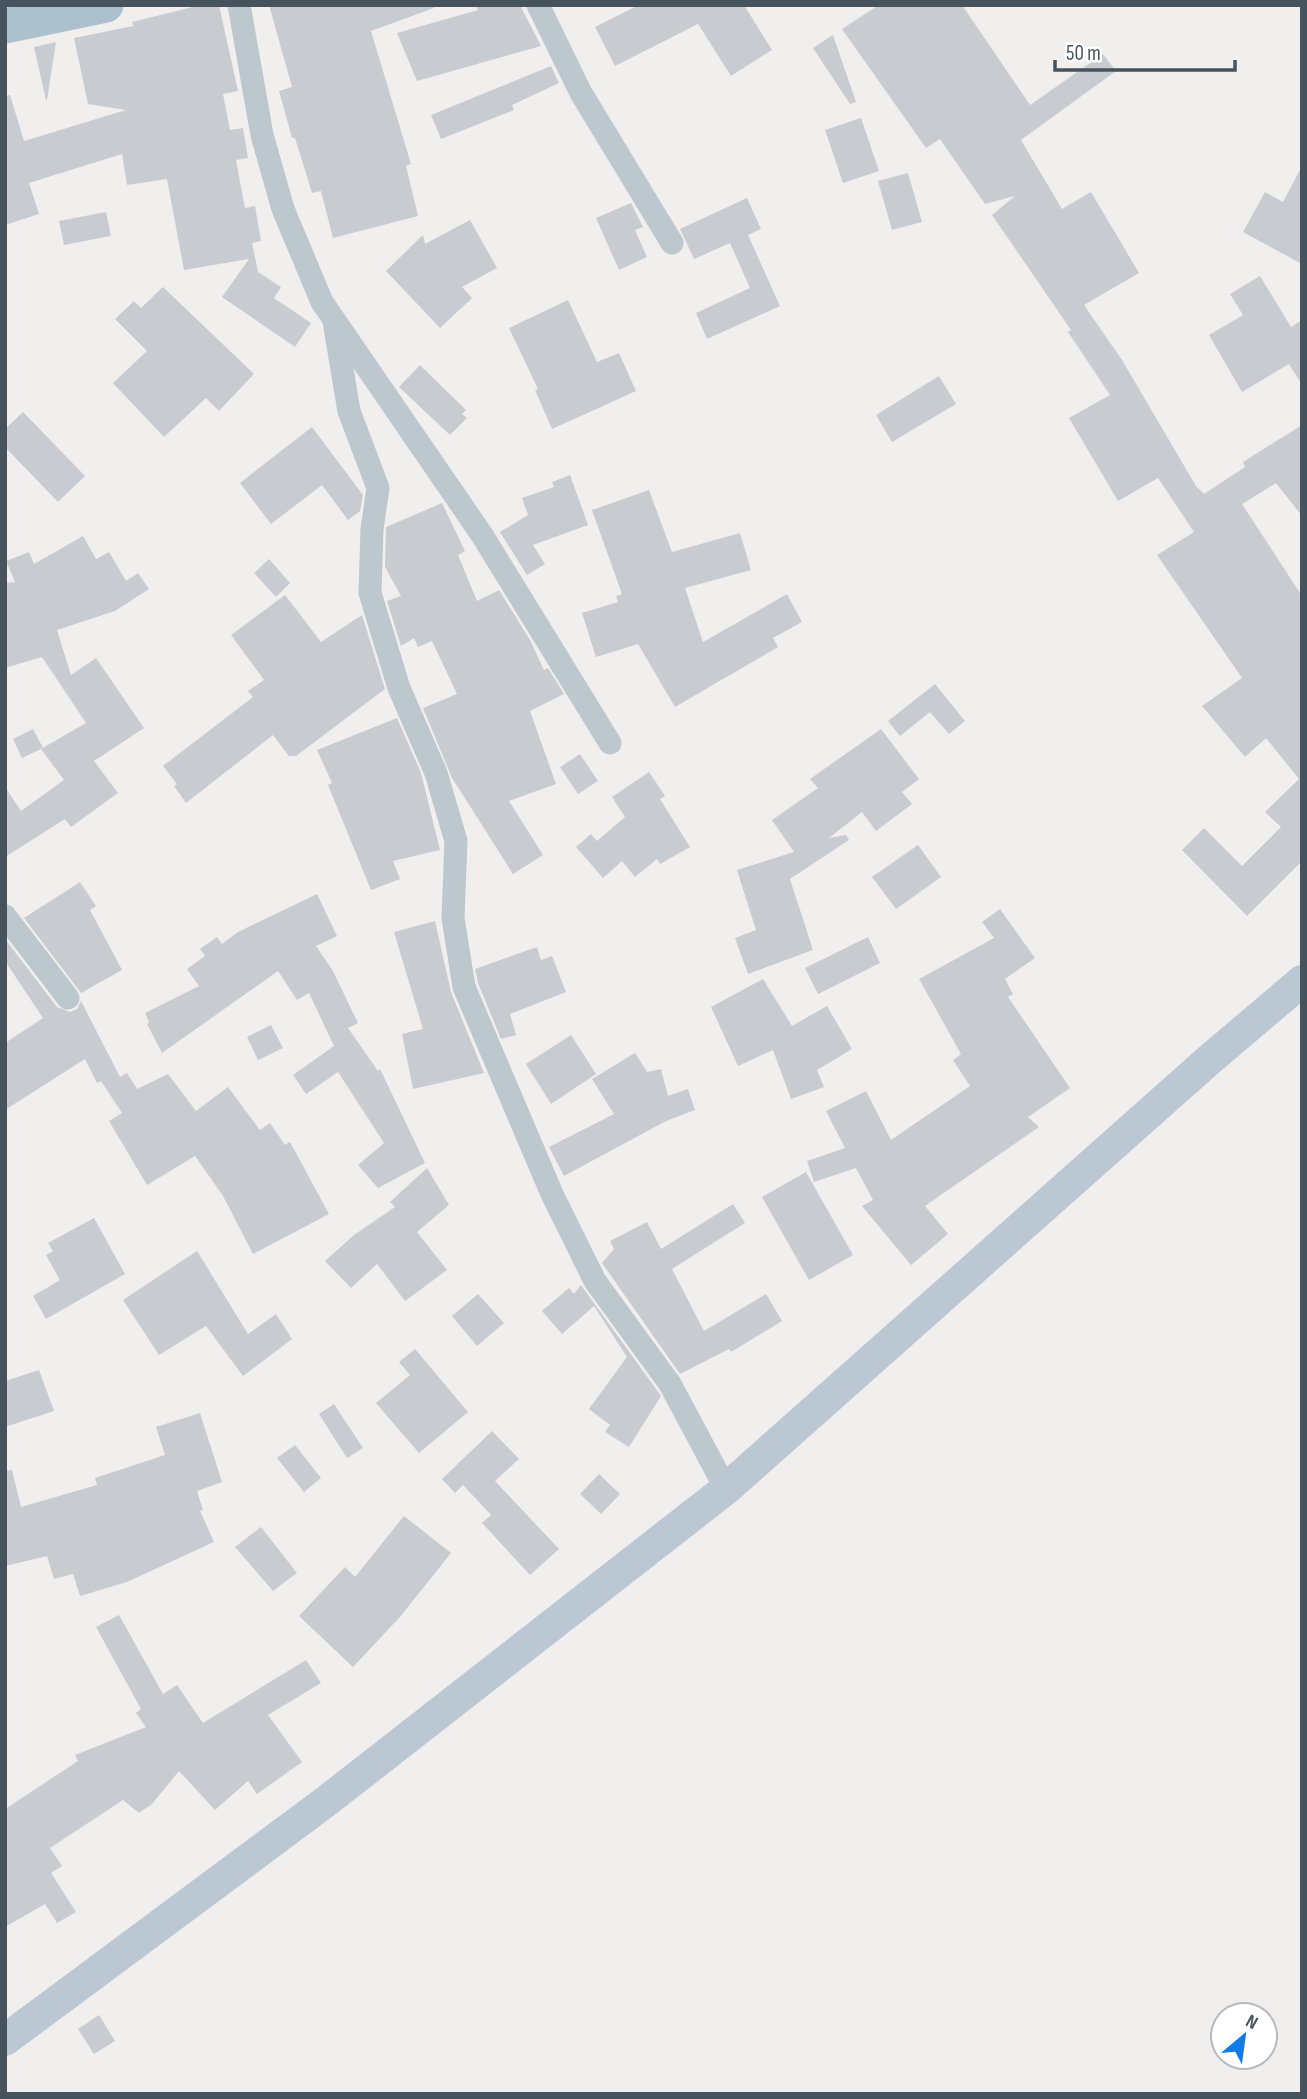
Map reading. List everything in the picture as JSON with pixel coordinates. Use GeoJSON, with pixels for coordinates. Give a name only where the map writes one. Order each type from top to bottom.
{"type":"FeatureCollection","features":[{"type":"Feature","properties":{"kind":"main road"},"geometry":{"type":"LineString","coordinates":[[5,26],[106,5]]}},
{"type":"Feature","properties":{"kind":"street"},"geometry":{"type":"LineString","coordinates":[[239,5],[262,135],[283,209],[322,302],[482,535],[610,743]]}},
{"type":"Feature","properties":{"kind":"street"},"geometry":{"type":"LineString","coordinates":[[538,5],[581,93],[672,243]]}},
{"type":"Feature","properties":{"kind":"street"},"geometry":{"type":"LineString","coordinates":[[334,321],[349,411],[378,488],[372,529],[370,593],[399,688],[436,774],[456,841],[453,918],[464,987],[552,1194],[595,1281],[670,1384],[726,1489]]}},
{"type":"Feature","properties":{"kind":"street"},"geometry":{"type":"LineString","coordinates":[[5,916],[68,998]]}},
{"type":"Feature","properties":{"kind":"street"},"geometry":{"type":"LineString","coordinates":[[5,2040],[324,1803],[726,1489],[1209,1060],[1302,982]]}},
{"type":"Feature","properties":{"kind":"building"},"geometry":{"type":"Polygon","coordinates":[[[201,5],[219,5],[238,91],[223,94],[230,130],[243,128],[248,158],[236,160],[245,208],[255,206],[261,241],[252,243],[258,272],[281,287],[274,298],[311,323],[295,347],[222,297],[249,259],[184,270],[167,179],[127,185],[122,154],[29,183],[39,214],[5,225],[5,96],[10,95],[24,141],[126,110],[88,104],[74,38],[133,26],[132,22],[201,5]]]}},
{"type":"Feature","properties":{"kind":"building"},"geometry":{"type":"Polygon","coordinates":[[[269,5],[434,5],[434,8],[371,31],[411,164],[406,166],[418,216],[333,238],[321,191],[312,193],[279,91],[292,87],[269,5]]]}},
{"type":"Feature","properties":{"kind":"building"},"geometry":{"type":"Polygon","coordinates":[[[476,5],[520,5],[541,46],[417,81],[397,33],[478,10],[476,5]]]}},
{"type":"Feature","properties":{"kind":"building"},"geometry":{"type":"Polygon","coordinates":[[[639,5],[744,5],[772,50],[731,76],[698,24],[615,66],[595,27],[639,5]]]}},
{"type":"Feature","properties":{"kind":"building"},"geometry":{"type":"Polygon","coordinates":[[[879,5],[962,5],[1030,105],[1103,54],[1116,71],[1021,140],[1062,209],[1091,192],[1139,273],[1084,305],[1122,360],[1196,486],[1204,494],[1245,467],[1243,462],[1302,425],[1302,516],[1276,483],[1242,504],[1302,596],[1302,861],[1247,916],[1182,850],[1204,828],[1242,866],[1281,827],[1265,812],[1299,779],[1266,738],[1245,757],[1202,706],[1242,678],[1157,555],[1194,532],[1158,478],[1118,501],[1069,418],[1110,395],[1068,332],[1071,330],[992,215],[1015,196],[985,204],[940,139],[926,148],[842,29],[879,5]]]}},
{"type":"Feature","properties":{"kind":"building"},"geometry":{"type":"Polygon","coordinates":[[[833,35],[856,102],[850,104],[813,48],[833,35]]]}},
{"type":"Feature","properties":{"kind":"building"},"geometry":{"type":"Polygon","coordinates":[[[56,42],[47,100],[46,100],[34,47],[56,42]]]}},
{"type":"Feature","properties":{"kind":"building"},"geometry":{"type":"Polygon","coordinates":[[[551,66],[559,83],[512,105],[514,110],[441,139],[431,115],[551,66]]]}},
{"type":"Feature","properties":{"kind":"building"},"geometry":{"type":"Polygon","coordinates":[[[861,118],[879,171],[843,183],[825,130],[861,118]]]}},
{"type":"Feature","properties":{"kind":"building"},"geometry":{"type":"Polygon","coordinates":[[[1302,166],[1302,264],[1243,232],[1265,192],[1283,202],[1302,166]]]}},
{"type":"Feature","properties":{"kind":"building"},"geometry":{"type":"Polygon","coordinates":[[[908,173],[922,222],[892,230],[878,181],[908,173]]]}},
{"type":"Feature","properties":{"kind":"building"},"geometry":{"type":"Polygon","coordinates":[[[747,198],[761,229],[748,235],[780,306],[707,339],[696,313],[750,288],[730,243],[694,259],[680,229],[747,198]]]}},
{"type":"Feature","properties":{"kind":"building"},"geometry":{"type":"Polygon","coordinates":[[[631,203],[643,227],[635,230],[647,257],[619,270],[596,218],[631,203]]]}},
{"type":"Feature","properties":{"kind":"building"},"geometry":{"type":"Polygon","coordinates":[[[106,212],[111,236],[64,245],[59,221],[106,212]]]}},
{"type":"Feature","properties":{"kind":"building"},"geometry":{"type":"Polygon","coordinates":[[[470,220],[497,268],[462,287],[472,298],[440,328],[386,271],[423,235],[425,244],[470,220]]]}},
{"type":"Feature","properties":{"kind":"building"},"geometry":{"type":"Polygon","coordinates":[[[1260,276],[1291,327],[1302,320],[1302,385],[1289,364],[1242,392],[1209,335],[1243,315],[1230,294],[1260,276]]]}},
{"type":"Feature","properties":{"kind":"building"},"geometry":{"type":"Polygon","coordinates":[[[163,287],[254,374],[219,411],[206,398],[164,437],[113,383],[147,351],[115,319],[134,301],[141,308],[163,287]]]}},
{"type":"Feature","properties":{"kind":"building"},"geometry":{"type":"Polygon","coordinates":[[[568,300],[597,362],[619,353],[636,391],[552,429],[535,390],[538,389],[509,328],[568,300]]]}},
{"type":"Feature","properties":{"kind":"building"},"geometry":{"type":"Polygon","coordinates":[[[420,365],[466,410],[462,414],[467,418],[450,435],[399,387],[420,365]]]}},
{"type":"Feature","properties":{"kind":"building"},"geometry":{"type":"Polygon","coordinates":[[[939,376],[956,404],[892,442],[876,415],[939,376]]]}},
{"type":"Feature","properties":{"kind":"building"},"geometry":{"type":"Polygon","coordinates":[[[23,412],[85,476],[58,502],[5,447],[5,429],[23,412]]]}},
{"type":"Feature","properties":{"kind":"building"},"geometry":{"type":"Polygon","coordinates":[[[312,427],[363,495],[360,511],[348,520],[322,485],[271,524],[240,483],[312,427]]]}},
{"type":"Feature","properties":{"kind":"building"},"geometry":{"type":"Polygon","coordinates":[[[570,475],[588,525],[533,545],[545,564],[527,575],[500,532],[528,515],[522,498],[554,487],[552,482],[570,475]]]}},
{"type":"Feature","properties":{"kind":"building"},"geometry":{"type":"Polygon","coordinates":[[[649,490],[672,552],[740,533],[751,570],[685,588],[703,642],[787,594],[802,622],[773,638],[778,647],[675,707],[638,644],[596,657],[582,613],[618,602],[616,596],[622,594],[592,510],[649,490]]]}},
{"type":"Feature","properties":{"kind":"building"},"geometry":{"type":"Polygon","coordinates":[[[442,503],[465,551],[458,555],[477,601],[499,590],[530,640],[544,670],[548,668],[564,694],[530,711],[556,784],[509,801],[543,855],[513,874],[452,778],[423,708],[457,694],[432,641],[418,647],[414,638],[401,646],[387,601],[401,596],[385,567],[386,527],[442,503]]]}},
{"type":"Feature","properties":{"kind":"building"},"geometry":{"type":"Polygon","coordinates":[[[83,536],[96,559],[109,552],[126,581],[138,573],[149,589],[115,611],[57,630],[71,675],[96,658],[144,728],[94,761],[118,793],[71,827],[65,819],[5,857],[5,787],[21,811],[64,780],[41,749],[86,723],[42,657],[5,668],[5,583],[15,582],[6,561],[29,552],[34,564],[83,536]]]}},
{"type":"Feature","properties":{"kind":"building"},"geometry":{"type":"Polygon","coordinates":[[[269,559],[290,583],[276,597],[254,573],[269,559]]]}},
{"type":"Feature","properties":{"kind":"building"},"geometry":{"type":"Polygon","coordinates":[[[285,595],[321,642],[362,615],[385,689],[296,756],[289,756],[273,735],[186,803],[174,786],[177,784],[163,766],[253,697],[248,691],[264,680],[231,635],[285,595]]]}},
{"type":"Feature","properties":{"kind":"building"},"geometry":{"type":"Polygon","coordinates":[[[935,684],[965,721],[949,734],[930,712],[900,736],[888,721],[935,684]]]}},
{"type":"Feature","properties":{"kind":"building"},"geometry":{"type":"Polygon","coordinates":[[[397,718],[421,773],[440,850],[393,861],[400,879],[371,890],[328,785],[332,783],[317,750],[397,718]]]}},
{"type":"Feature","properties":{"kind":"building"},"geometry":{"type":"Polygon","coordinates":[[[33,729],[43,748],[22,758],[13,739],[33,729]]]}},
{"type":"Feature","properties":{"kind":"building"},"geometry":{"type":"Polygon","coordinates":[[[881,729],[919,779],[902,792],[912,804],[876,831],[862,812],[829,838],[846,835],[849,840],[790,879],[813,950],[748,974],[735,938],[756,930],[737,870],[794,852],[772,820],[818,788],[810,779],[881,729]]]}},
{"type":"Feature","properties":{"kind":"building"},"geometry":{"type":"Polygon","coordinates":[[[580,754],[598,781],[578,794],[560,767],[580,754]]]}},
{"type":"Feature","properties":{"kind":"building"},"geometry":{"type":"Polygon","coordinates":[[[649,772],[665,796],[660,799],[690,847],[660,864],[657,859],[635,877],[622,861],[603,878],[576,847],[591,834],[597,841],[625,817],[612,797],[649,772]]]}},
{"type":"Feature","properties":{"kind":"building"},"geometry":{"type":"Polygon","coordinates":[[[918,845],[941,877],[896,909],[872,877],[918,845]]]}},
{"type":"Feature","properties":{"kind":"building"},"geometry":{"type":"Polygon","coordinates":[[[80,882],[96,906],[90,910],[122,970],[81,993],[24,918],[80,882]]]}},
{"type":"Feature","properties":{"kind":"building"},"geometry":{"type":"Polygon","coordinates":[[[317,894],[337,936],[316,946],[333,971],[358,1023],[348,1028],[378,1071],[380,1069],[425,1163],[378,1188],[358,1165],[384,1143],[338,1072],[306,1094],[293,1075],[334,1046],[309,993],[297,1000],[278,971],[162,1053],[147,1024],[149,1022],[145,1013],[199,986],[187,969],[205,956],[200,949],[217,937],[222,944],[238,932],[317,894]]]}},
{"type":"Feature","properties":{"kind":"building"},"geometry":{"type":"Polygon","coordinates":[[[1000,909],[1035,958],[1005,979],[1013,994],[1008,997],[1070,1088],[1028,1117],[1039,1127],[925,1206],[948,1234],[911,1265],[862,1206],[873,1200],[856,1168],[814,1182],[807,1161],[845,1148],[826,1111],[866,1091],[891,1140],[970,1086],[953,1060],[961,1054],[919,979],[994,938],[982,922],[1000,909]]]}},
{"type":"Feature","properties":{"kind":"building"},"geometry":{"type":"Polygon","coordinates":[[[435,921],[451,992],[484,1073],[413,1089],[402,1034],[423,1029],[394,932],[435,921]]]}},
{"type":"Feature","properties":{"kind":"building"},"geometry":{"type":"Polygon","coordinates":[[[868,937],[880,963],[818,994],[805,968],[868,937]]]}},
{"type":"Feature","properties":{"kind":"building"},"geometry":{"type":"Polygon","coordinates":[[[5,939],[57,1007],[70,1012],[77,1009],[81,1001],[120,1077],[127,1073],[137,1089],[168,1074],[196,1111],[228,1087],[260,1130],[270,1123],[285,1145],[290,1142],[329,1214],[253,1254],[223,1196],[195,1156],[147,1185],[109,1121],[122,1113],[101,1081],[97,1083],[85,1059],[5,1110],[5,1043],[43,1018],[5,961],[5,939]]]}},
{"type":"Feature","properties":{"kind":"building"},"geometry":{"type":"Polygon","coordinates":[[[537,947],[541,960],[552,956],[566,992],[510,1014],[516,1035],[501,1039],[475,969],[537,947]]]}},
{"type":"Feature","properties":{"kind":"building"},"geometry":{"type":"Polygon","coordinates":[[[763,979],[792,1026],[827,1006],[852,1049],[817,1070],[824,1087],[791,1099],[773,1050],[738,1066],[711,1007],[763,979]]]}},
{"type":"Feature","properties":{"kind":"building"},"geometry":{"type":"Polygon","coordinates":[[[271,1025],[283,1048],[258,1060],[247,1037],[271,1025]]]}},
{"type":"Feature","properties":{"kind":"building"},"geometry":{"type":"Polygon","coordinates":[[[571,1035],[596,1074],[551,1104],[526,1064],[571,1035]]]}},
{"type":"Feature","properties":{"kind":"building"},"geometry":{"type":"Polygon","coordinates":[[[635,1053],[647,1072],[661,1069],[668,1096],[688,1089],[695,1110],[666,1121],[564,1176],[549,1147],[614,1114],[592,1079],[635,1053]]]}},
{"type":"Feature","properties":{"kind":"building"},"geometry":{"type":"Polygon","coordinates":[[[427,1168],[449,1205],[417,1232],[447,1270],[405,1301],[377,1264],[351,1288],[325,1261],[354,1235],[395,1207],[390,1202],[427,1168]]]}},
{"type":"Feature","properties":{"kind":"building"},"geometry":{"type":"Polygon","coordinates":[[[806,1172],[853,1255],[809,1280],[762,1197],[806,1172]]]}},
{"type":"Feature","properties":{"kind":"building"},"geometry":{"type":"Polygon","coordinates":[[[733,1204],[745,1223],[672,1269],[704,1331],[766,1294],[782,1321],[731,1352],[729,1349],[680,1374],[602,1263],[614,1249],[610,1241],[647,1222],[661,1249],[733,1204]]]}},
{"type":"Feature","properties":{"kind":"building"},"geometry":{"type":"Polygon","coordinates":[[[94,1218],[125,1274],[46,1319],[33,1296],[60,1280],[46,1255],[53,1251],[48,1243],[94,1218]]]}},
{"type":"Feature","properties":{"kind":"building"},"geometry":{"type":"Polygon","coordinates":[[[197,1251],[248,1334],[276,1314],[292,1339],[243,1376],[206,1326],[159,1355],[123,1300],[197,1251]]]}},
{"type":"Feature","properties":{"kind":"building"},"geometry":{"type":"Polygon","coordinates":[[[581,1285],[661,1396],[629,1447],[605,1432],[610,1425],[589,1409],[627,1357],[594,1306],[562,1334],[542,1311],[569,1288],[574,1294],[581,1285]]]}},
{"type":"Feature","properties":{"kind":"building"},"geometry":{"type":"Polygon","coordinates":[[[478,1294],[504,1323],[477,1346],[452,1316],[478,1294]]]}},
{"type":"Feature","properties":{"kind":"building"},"geometry":{"type":"Polygon","coordinates":[[[415,1349],[468,1412],[419,1453],[376,1403],[410,1375],[399,1362],[415,1349]]]}},
{"type":"Feature","properties":{"kind":"building"},"geometry":{"type":"Polygon","coordinates":[[[39,1370],[54,1411],[5,1427],[5,1381],[39,1370]]]}},
{"type":"Feature","properties":{"kind":"building"},"geometry":{"type":"Polygon","coordinates":[[[334,1404],[363,1448],[347,1458],[319,1414],[334,1404]]]}},
{"type":"Feature","properties":{"kind":"building"},"geometry":{"type":"Polygon","coordinates":[[[200,1413],[222,1482],[197,1491],[203,1510],[200,1511],[214,1542],[127,1582],[80,1596],[73,1574],[54,1579],[47,1556],[5,1566],[5,1471],[12,1470],[21,1507],[97,1485],[95,1478],[165,1455],[156,1427],[200,1413]]]}},
{"type":"Feature","properties":{"kind":"building"},"geometry":{"type":"Polygon","coordinates":[[[492,1431],[519,1459],[495,1481],[559,1549],[530,1575],[482,1523],[491,1515],[463,1485],[455,1493],[442,1479],[492,1431]]]}},
{"type":"Feature","properties":{"kind":"building"},"geometry":{"type":"Polygon","coordinates":[[[295,1445],[321,1478],[304,1492],[277,1458],[295,1445]]]}},
{"type":"Feature","properties":{"kind":"building"},"geometry":{"type":"Polygon","coordinates":[[[599,1474],[620,1494],[601,1514],[580,1494],[599,1474]]]}},
{"type":"Feature","properties":{"kind":"building"},"geometry":{"type":"Polygon","coordinates":[[[404,1516],[451,1553],[399,1618],[353,1667],[299,1616],[345,1567],[355,1577],[404,1516]]]}},
{"type":"Feature","properties":{"kind":"building"},"geometry":{"type":"Polygon","coordinates":[[[261,1527],[297,1573],[273,1591],[235,1547],[261,1527]]]}},
{"type":"Feature","properties":{"kind":"building"},"geometry":{"type":"Polygon","coordinates":[[[119,1615],[163,1694],[177,1685],[203,1723],[306,1660],[321,1683],[268,1715],[302,1762],[257,1794],[248,1781],[215,1810],[179,1771],[152,1804],[139,1813],[123,1800],[50,1848],[62,1866],[51,1873],[76,1912],[57,1923],[45,1904],[5,1927],[5,1809],[78,1761],[75,1755],[146,1727],[136,1713],[141,1709],[96,1627],[119,1615]]]}},
{"type":"Feature","properties":{"kind":"building"},"geometry":{"type":"Polygon","coordinates":[[[99,2015],[115,2041],[94,2054],[78,2029],[99,2015]]]}}]}
